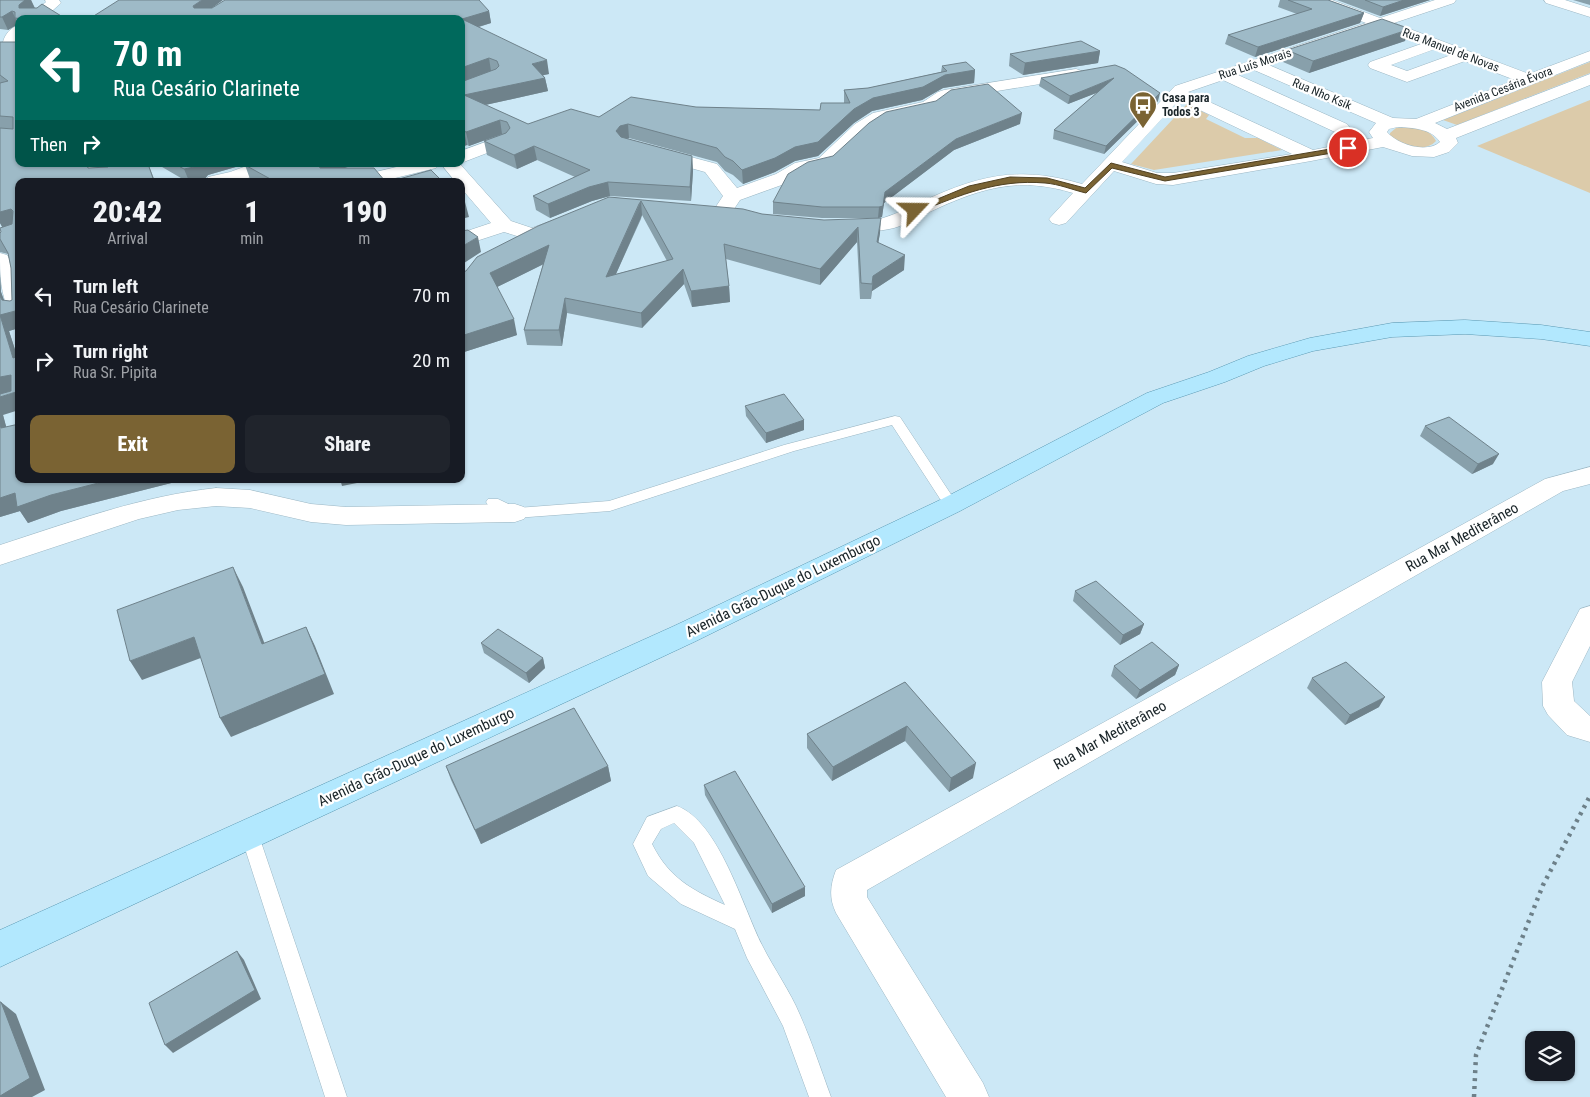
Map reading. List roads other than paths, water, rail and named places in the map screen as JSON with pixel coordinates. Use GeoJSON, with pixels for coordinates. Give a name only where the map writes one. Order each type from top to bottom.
{"type":"FeatureCollection","features":[{"type":"Feature","properties":{"kind":"main road","name":"Avenida Grão-Duque do Luxemburgo"},"geometry":{"type":"LineString","coordinates":[[0,949],[684,634],[951,505],[1155,398],[1217,377],[1256,361],[1310,345],[1392,330],[1465,327],[1541,332],[1590,339]]}},
{"type":"Feature","properties":{"kind":"street","name":"Rua Manuel de Novas"},"geometry":{"type":"LineString","coordinates":[[1319,0],[1527,79]]}},
{"type":"Feature","properties":{"kind":"street","name":"Rua Luís Morais"},"geometry":{"type":"LineString","coordinates":[[1178,93],[1186,87],[1222,74],[1449,0]]}},
{"type":"Feature","properties":{"kind":"street"},"geometry":{"type":"LineString","coordinates":[[1551,0],[1590,13]]}},
{"type":"Feature","properties":{"kind":"street"},"geometry":{"type":"LineString","coordinates":[[38,15],[53,2],[62,15]]}},
{"type":"Feature","properties":{"kind":"street"},"geometry":{"type":"LineString","coordinates":[[15,35],[11,42],[15,44]]}},
{"type":"Feature","properties":{"kind":"street"},"geometry":{"type":"LineString","coordinates":[[1435,44],[1376,65],[1407,77],[1466,56]]}},
{"type":"Feature","properties":{"kind":"street","name":"Avenida Cesária Évora"},"geometry":{"type":"LineString","coordinates":[[1418,124],[1527,79],[1590,56]]}},
{"type":"Feature","properties":{"kind":"street","name":"Rua Nho Ksik"},"geometry":{"type":"LineString","coordinates":[[1254,64],[1390,123]]}},
{"type":"Feature","properties":{"kind":"street"},"geometry":{"type":"LineString","coordinates":[[638,147],[711,168],[725,208],[801,167],[825,162],[861,128],[879,117],[928,106],[944,95],[1097,71]]}},
{"type":"Feature","properties":{"kind":"street"},"geometry":{"type":"LineString","coordinates":[[1222,74],[1341,128]]}},
{"type":"Feature","properties":{"kind":"street","name":"Avenida Cesária Évora"},"geometry":{"type":"LineString","coordinates":[[1384,141],[1408,150],[1431,152],[1446,147],[1449,143],[1447,138],[1450,134],[1590,79]]}},
{"type":"Feature","properties":{"kind":"street"},"geometry":{"type":"LineString","coordinates":[[1059,219],[1178,93],[1311,156]]}},
{"type":"Feature","properties":{"kind":"street"},"geometry":{"type":"LineString","coordinates":[[1111,165],[1165,179],[1311,156],[1384,141],[1378,132],[1379,128],[1390,123],[1418,124],[1436,130],[1447,138]]}},
{"type":"Feature","properties":{"kind":"street"},"geometry":{"type":"LineString","coordinates":[[465,156],[502,141]]}},
{"type":"Feature","properties":{"kind":"street"},"geometry":{"type":"LineString","coordinates":[[216,167],[236,178]]}},
{"type":"Feature","properties":{"kind":"street"},"geometry":{"type":"LineString","coordinates":[[240,178],[262,167]]}},
{"type":"Feature","properties":{"kind":"street"},"geometry":{"type":"LineString","coordinates":[[343,178],[371,167]]}},
{"type":"Feature","properties":{"kind":"street"},"geometry":{"type":"LineString","coordinates":[[373,178],[416,167]]}},
{"type":"Feature","properties":{"kind":"street"},"geometry":{"type":"LineString","coordinates":[[452,167],[458,178]]}},
{"type":"Feature","properties":{"kind":"street"},"geometry":{"type":"LineString","coordinates":[[824,227],[884,224],[946,197],[972,188],[1010,180],[1047,181],[1086,191]]}},
{"type":"Feature","properties":{"kind":"street"},"geometry":{"type":"LineString","coordinates":[[470,197],[504,225],[533,235]]}},
{"type":"Feature","properties":{"kind":"street"},"geometry":{"type":"LineString","coordinates":[[507,249],[574,217]]}},
{"type":"Feature","properties":{"kind":"street"},"geometry":{"type":"LineString","coordinates":[[465,239],[504,225]]}},
{"type":"Feature","properties":{"kind":"street"},"geometry":{"type":"LineString","coordinates":[[0,259],[15,298]]}},
{"type":"Feature","properties":{"kind":"street","name":"Rua Mar Mediterâneo"},"geometry":{"type":"LineString","coordinates":[[969,1097],[849,901],[849,882],[1554,485],[1590,475]]}},
{"type":"Feature","properties":{"kind":"street"},"geometry":{"type":"LineString","coordinates":[[0,555],[134,511],[178,501],[216,497],[250,499],[311,513],[346,516],[504,507]]}},
{"type":"Feature","properties":{"kind":"street"},"geometry":{"type":"LineString","coordinates":[[1590,617],[1557,682],[1559,706],[1578,726],[1590,729]]}},
{"type":"Feature","properties":{"kind":"lane"},"geometry":{"type":"LineString","coordinates":[[504,507],[610,506],[789,448],[895,420],[951,505]]}},
{"type":"Feature","properties":{"kind":"lane"},"geometry":{"type":"LineString","coordinates":[[742,922],[688,898],[655,870],[642,844],[654,823],[677,814],[701,837],[727,885],[754,951],[792,1022],[820,1097]]}},
{"type":"Feature","properties":{"kind":"lane"},"geometry":{"type":"LineString","coordinates":[[249,833],[336,1097]]}},
{"type":"Feature","properties":{"kind":"place","name":"Casa para Todos 3"},"geometry":{"type":"Point","coordinates":[1143,129]}}]}
